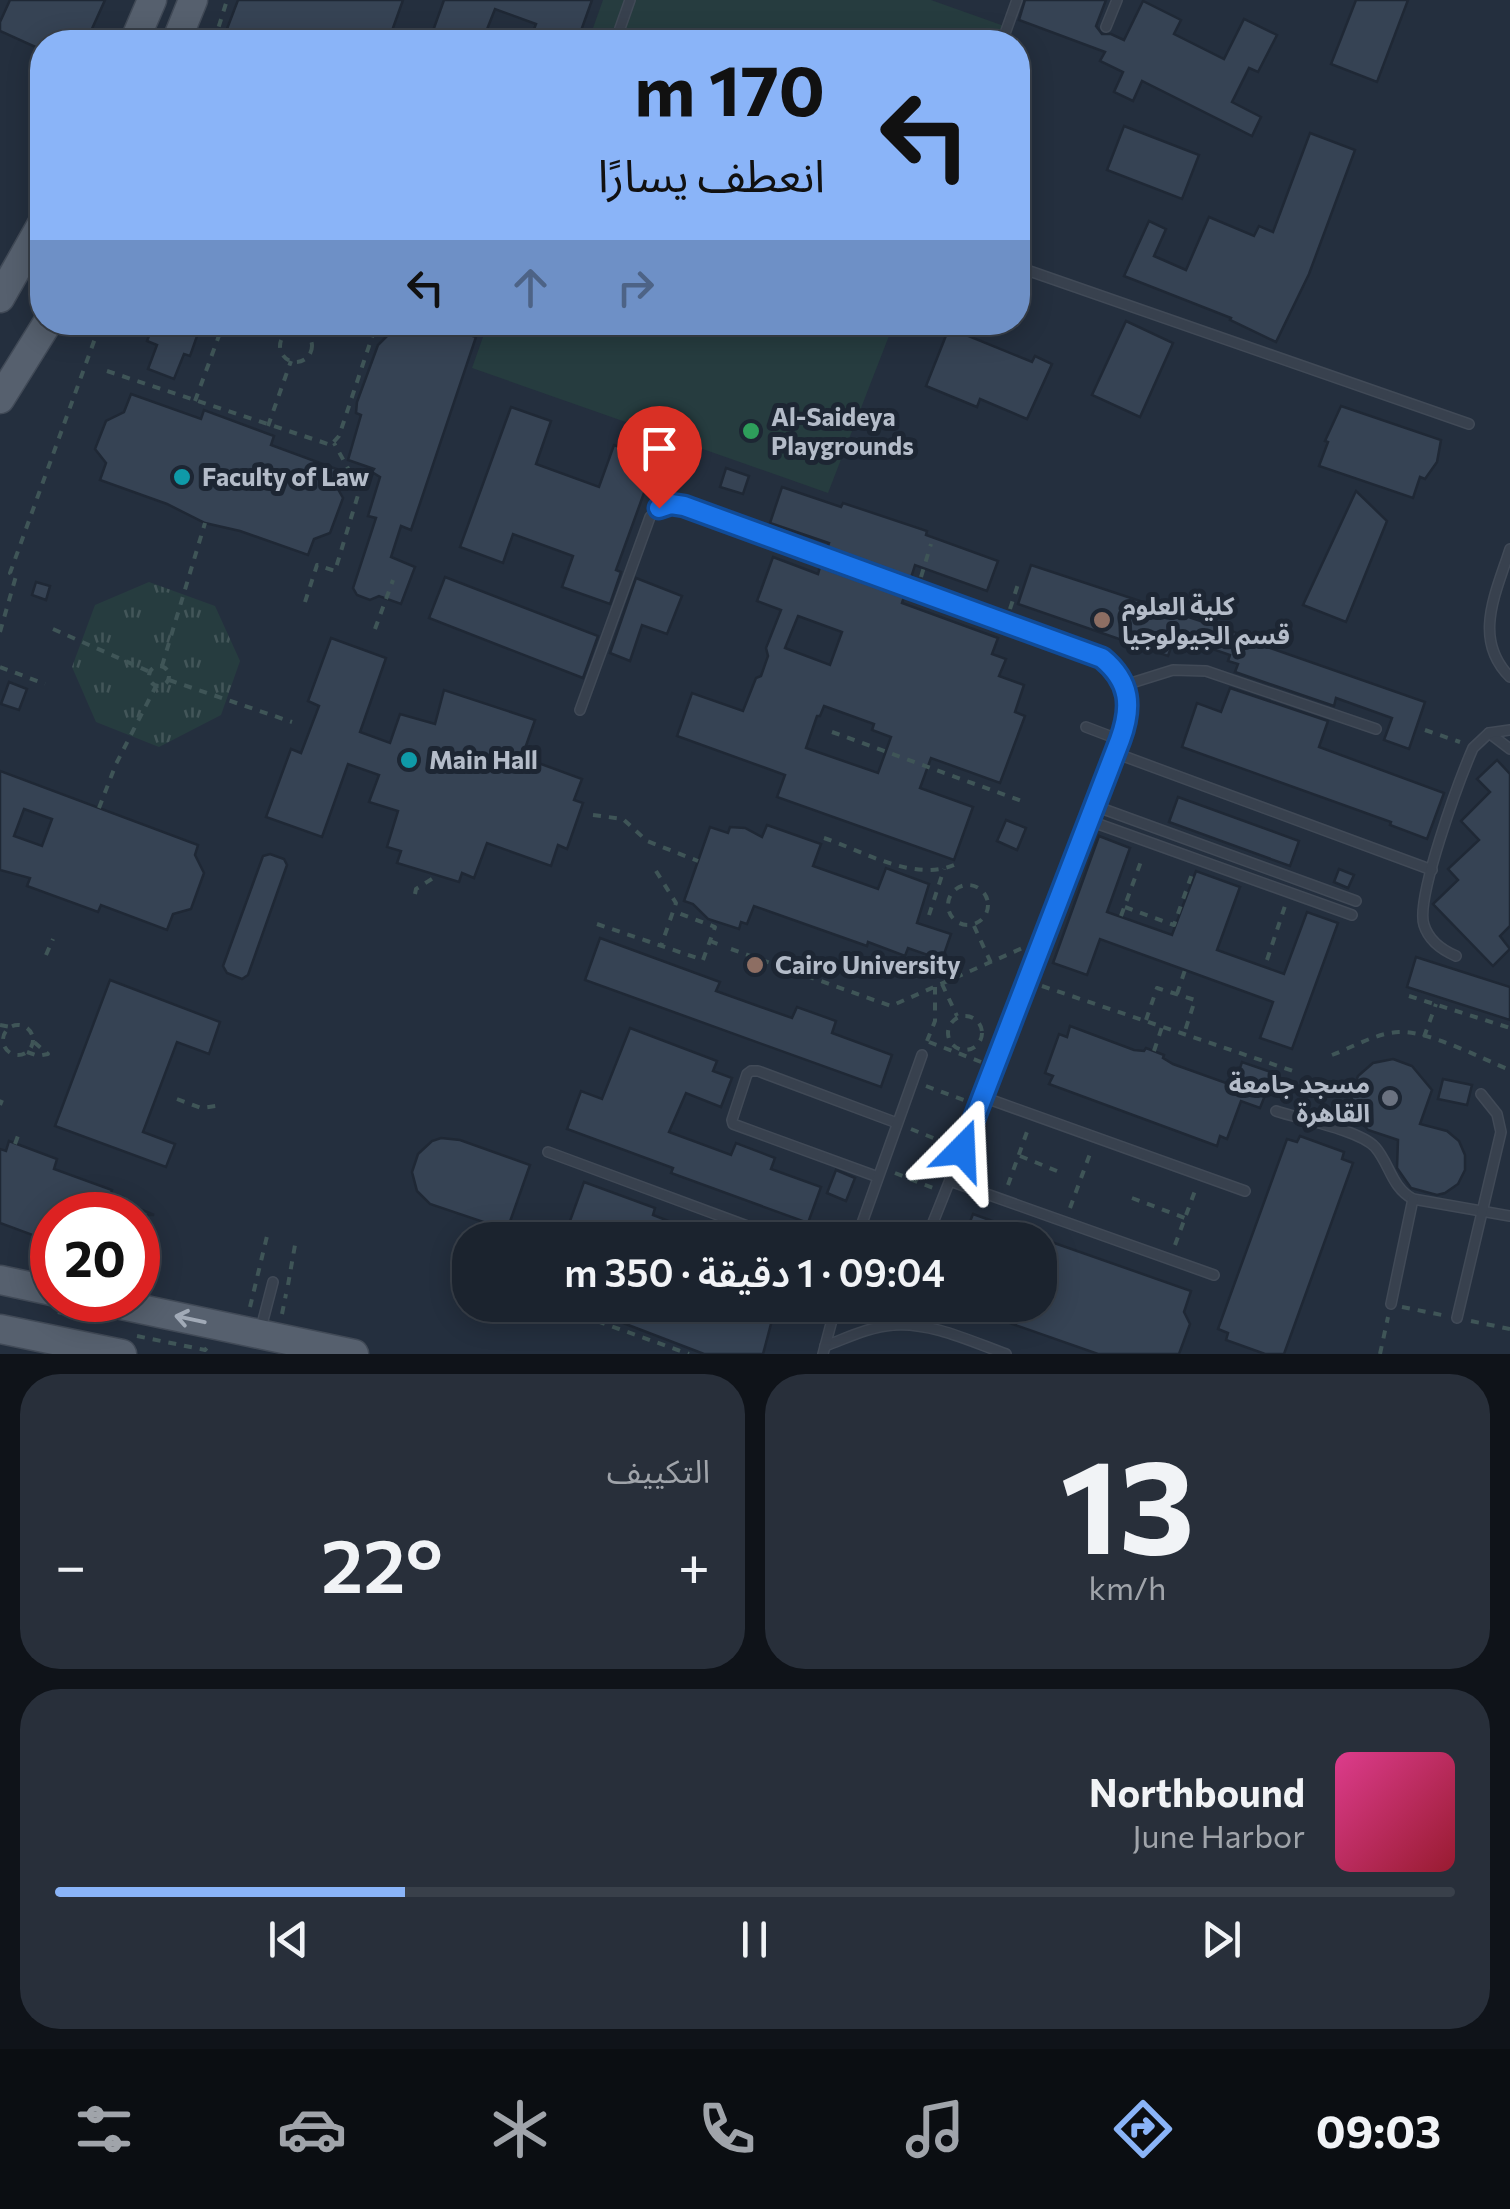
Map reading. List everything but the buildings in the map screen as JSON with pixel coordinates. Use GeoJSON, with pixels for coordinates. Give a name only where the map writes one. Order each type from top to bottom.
{"type":"FeatureCollection","features":[{"type":"Feature","properties":{"kind":"main road"},"geometry":{"type":"LineString","coordinates":[[139,30],[152,0]]}},
{"type":"Feature","properties":{"kind":"main road"},"geometry":{"type":"LineString","coordinates":[[181,30],[193,0]]}},
{"type":"Feature","properties":{"kind":"main road"},"geometry":{"type":"LineString","coordinates":[[0,298],[30,245]]}},
{"type":"Feature","properties":{"kind":"main road"},"geometry":{"type":"LineString","coordinates":[[0,400],[40,335]]}},
{"type":"Feature","properties":{"kind":"main road"},"geometry":{"type":"LineString","coordinates":[[0,1280],[30,1286]]}},
{"type":"Feature","properties":{"kind":"main road"},"geometry":{"type":"LineString","coordinates":[[160,1307],[252,1333],[354,1354]]}},
{"type":"Feature","properties":{"kind":"main road"},"geometry":{"type":"LineString","coordinates":[[0,1328],[122,1354]]}},
{"type":"Feature","properties":{"kind":"lane"},"geometry":{"type":"LineString","coordinates":[[619,30],[630,0]]}},
{"type":"Feature","properties":{"kind":"lane"},"geometry":{"type":"LineString","coordinates":[[1006,30],[1017,0]]}},
{"type":"Feature","properties":{"kind":"lane"},"geometry":{"type":"LineString","coordinates":[[1106,27],[1116,0]]}},
{"type":"Feature","properties":{"kind":"lane"},"geometry":{"type":"LineString","coordinates":[[1030,271],[1469,424]]}},
{"type":"Feature","properties":{"kind":"lane"},"geometry":{"type":"LineString","coordinates":[[580,710],[650,517],[671,504],[1102,658],[1116,670],[1129,702],[1120,740],[933,1222]]}},
{"type":"Feature","properties":{"kind":"lane"},"geometry":{"type":"LineString","coordinates":[[1510,549],[1488,620],[1489,643],[1498,665],[1510,676]]}},
{"type":"Feature","properties":{"kind":"lane"},"geometry":{"type":"LineString","coordinates":[[1125,685],[1173,670],[1206,671],[1376,728]]}},
{"type":"Feature","properties":{"kind":"lane"},"geometry":{"type":"LineString","coordinates":[[1086,727],[1120,740]]}},
{"type":"Feature","properties":{"kind":"lane"},"geometry":{"type":"LineString","coordinates":[[1456,956],[1431,940],[1424,927],[1423,897],[1473,748],[1489,734],[1510,730]]}},
{"type":"Feature","properties":{"kind":"lane"},"geometry":{"type":"LineString","coordinates":[[1489,734],[1510,749]]}},
{"type":"Feature","properties":{"kind":"lane"},"geometry":{"type":"LineString","coordinates":[[1115,754],[1432,870]]}},
{"type":"Feature","properties":{"kind":"lane"},"geometry":{"type":"LineString","coordinates":[[1095,806],[1356,901]]}},
{"type":"Feature","properties":{"kind":"lane"},"geometry":{"type":"LineString","coordinates":[[1090,821],[1352,915]]}},
{"type":"Feature","properties":{"kind":"lane"},"geometry":{"type":"LineString","coordinates":[[862,1222],[922,1055]]}},
{"type":"Feature","properties":{"kind":"lane"},"geometry":{"type":"LineString","coordinates":[[880,1172],[733,1124],[747,1074],[758,1071],[898,1123]]}},
{"type":"Feature","properties":{"kind":"lane"},"geometry":{"type":"LineString","coordinates":[[1457,1318],[1501,1132],[1497,1114],[1481,1094]]}},
{"type":"Feature","properties":{"kind":"lane"},"geometry":{"type":"LineString","coordinates":[[981,1101],[1034,1115],[1245,1190]]}},
{"type":"Feature","properties":{"kind":"lane"},"geometry":{"type":"LineString","coordinates":[[1276,1111],[1365,1140],[1378,1152],[1399,1190],[1412,1199],[1510,1216]]}},
{"type":"Feature","properties":{"kind":"lane"},"geometry":{"type":"LineString","coordinates":[[548,1152],[737,1222]]}},
{"type":"Feature","properties":{"kind":"lane"},"geometry":{"type":"LineString","coordinates":[[950,1181],[1214,1274]]}},
{"type":"Feature","properties":{"kind":"lane"},"geometry":{"type":"LineString","coordinates":[[1391,1304],[1412,1199]]}},
{"type":"Feature","properties":{"kind":"lane"},"geometry":{"type":"LineString","coordinates":[[252,1333],[272,1282]]}},
{"type":"Feature","properties":{"kind":"lane"},"geometry":{"type":"LineString","coordinates":[[824,1350],[831,1322]]}},
{"type":"Feature","properties":{"kind":"lane"},"geometry":{"type":"LineString","coordinates":[[824,1350],[893,1325],[926,1327],[1006,1354]]}},
{"type":"Feature","properties":{"kind":"path"},"geometry":{"type":"LineString","coordinates":[[218,30],[227,0]]}},
{"type":"Feature","properties":{"kind":"path"},"geometry":{"type":"LineString","coordinates":[[10,573],[96,335]]}},
{"type":"Feature","properties":{"kind":"path"},"geometry":{"type":"LineString","coordinates":[[195,401],[219,335]]}},
{"type":"Feature","properties":{"kind":"path"},"geometry":{"type":"LineString","coordinates":[[286,335],[281,342],[282,354],[291,361],[304,360],[312,350],[306,335]]}},
{"type":"Feature","properties":{"kind":"path"},"geometry":{"type":"LineString","coordinates":[[305,602],[318,565],[334,571],[358,503],[356,481],[334,443],[372,335]]}},
{"type":"Feature","properties":{"kind":"path"},"geometry":{"type":"LineString","coordinates":[[268,426],[291,361]]}},
{"type":"Feature","properties":{"kind":"path"},"geometry":{"type":"LineString","coordinates":[[107,371],[326,446],[334,443]]}},
{"type":"Feature","properties":{"kind":"path"},"geometry":{"type":"LineString","coordinates":[[150,672],[162,666],[205,522]]}},
{"type":"Feature","properties":{"kind":"path"},"geometry":{"type":"LineString","coordinates":[[916,592],[931,544]]}},
{"type":"Feature","properties":{"kind":"path"},"geometry":{"type":"LineString","coordinates":[[0,566],[16,576],[0,632]]}},
{"type":"Feature","properties":{"kind":"path"},"geometry":{"type":"LineString","coordinates":[[375,629],[393,580]]}},
{"type":"Feature","properties":{"kind":"path"},"geometry":{"type":"LineString","coordinates":[[1005,623],[1019,580]]}},
{"type":"Feature","properties":{"kind":"path"},"geometry":{"type":"LineString","coordinates":[[52,629],[150,672]]}},
{"type":"Feature","properties":{"kind":"path"},"geometry":{"type":"LineString","coordinates":[[150,672],[150,680],[156,686],[164,686],[169,680],[162,666]]}},
{"type":"Feature","properties":{"kind":"path"},"geometry":{"type":"LineString","coordinates":[[0,667],[45,684]]}},
{"type":"Feature","properties":{"kind":"path"},"geometry":{"type":"LineString","coordinates":[[169,680],[292,722]]}},
{"type":"Feature","properties":{"kind":"path"},"geometry":{"type":"LineString","coordinates":[[99,808],[116,764],[156,686]]}},
{"type":"Feature","properties":{"kind":"path"},"geometry":{"type":"LineString","coordinates":[[1425,730],[1473,748]]}},
{"type":"Feature","properties":{"kind":"path"},"geometry":{"type":"LineString","coordinates":[[832,732],[1027,803]]}},
{"type":"Feature","properties":{"kind":"path"},"geometry":{"type":"LineString","coordinates":[[594,815],[623,819],[647,841],[698,862]]}},
{"type":"Feature","properties":{"kind":"path"},"geometry":{"type":"LineString","coordinates":[[824,838],[915,870],[954,865]]}},
{"type":"Feature","properties":{"kind":"path"},"geometry":{"type":"LineString","coordinates":[[1121,916],[1148,842]]}},
{"type":"Feature","properties":{"kind":"path"},"geometry":{"type":"LineString","coordinates":[[1125,907],[1174,925],[1197,860]]}},
{"type":"Feature","properties":{"kind":"path"},"geometry":{"type":"LineString","coordinates":[[929,916],[944,869]]}},
{"type":"Feature","properties":{"kind":"path"},"geometry":{"type":"LineString","coordinates":[[656,871],[676,903],[660,946]]}},
{"type":"Feature","properties":{"kind":"path"},"geometry":{"type":"LineString","coordinates":[[415,894],[416,889],[438,875]]}},
{"type":"Feature","properties":{"kind":"path"},"geometry":{"type":"LineString","coordinates":[[963,886],[977,887],[989,904],[985,917],[974,925],[960,924],[948,907],[952,893],[963,886]]}},
{"type":"Feature","properties":{"kind":"path"},"geometry":{"type":"LineString","coordinates":[[1267,960],[1290,893]]}},
{"type":"Feature","properties":{"kind":"path"},"geometry":{"type":"LineString","coordinates":[[597,924],[703,960],[716,926],[674,911]]}},
{"type":"Feature","properties":{"kind":"path"},"geometry":{"type":"LineString","coordinates":[[974,925],[990,963]]}},
{"type":"Feature","properties":{"kind":"path"},"geometry":{"type":"LineString","coordinates":[[732,949],[891,1006],[1045,938]]}},
{"type":"Feature","properties":{"kind":"path"},"geometry":{"type":"LineString","coordinates":[[46,955],[53,940]]}},
{"type":"Feature","properties":{"kind":"path"},"geometry":{"type":"LineString","coordinates":[[710,941],[720,945]]}},
{"type":"Feature","properties":{"kind":"path"},"geometry":{"type":"LineString","coordinates":[[1177,994],[1185,970]]}},
{"type":"Feature","properties":{"kind":"path"},"geometry":{"type":"LineString","coordinates":[[1029,982],[1293,1072]]}},
{"type":"Feature","properties":{"kind":"path"},"geometry":{"type":"LineString","coordinates":[[942,984],[958,1017]]}},
{"type":"Feature","properties":{"kind":"path"},"geometry":{"type":"LineString","coordinates":[[922,1055],[935,1020],[935,987]]}},
{"type":"Feature","properties":{"kind":"path"},"geometry":{"type":"LineString","coordinates":[[1146,1022],[1157,988],[1177,994],[1195,1000],[1184,1034]]}},
{"type":"Feature","properties":{"kind":"path"},"geometry":{"type":"LineString","coordinates":[[1409,996],[1510,1028]]}},
{"type":"Feature","properties":{"kind":"path"},"geometry":{"type":"LineString","coordinates":[[1424,1037],[1436,1004]]}},
{"type":"Feature","properties":{"kind":"path"},"geometry":{"type":"LineString","coordinates":[[958,1017],[971,1017],[980,1026],[980,1039],[972,1048],[958,1048],[949,1039],[949,1026],[958,1017]]}},
{"type":"Feature","properties":{"kind":"path"},"geometry":{"type":"LineString","coordinates":[[0,1025],[23,1026],[29,1030],[32,1041],[58,1057]]}},
{"type":"Feature","properties":{"kind":"path"},"geometry":{"type":"LineString","coordinates":[[10,1027],[1,1041],[12,1054],[48,1054]]}},
{"type":"Feature","properties":{"kind":"path"},"geometry":{"type":"LineString","coordinates":[[1154,1051],[1162,1027]]}},
{"type":"Feature","properties":{"kind":"path"},"geometry":{"type":"LineString","coordinates":[[1332,1056],[1400,1032],[1424,1037],[1510,1070]]}},
{"type":"Feature","properties":{"kind":"path"},"geometry":{"type":"LineString","coordinates":[[27,1052],[32,1041]]}},
{"type":"Feature","properties":{"kind":"path"},"geometry":{"type":"LineString","coordinates":[[927,1041],[994,1068]]}},
{"type":"Feature","properties":{"kind":"path"},"geometry":{"type":"LineString","coordinates":[[913,1080],[981,1101]]}},
{"type":"Feature","properties":{"kind":"path"},"geometry":{"type":"LineString","coordinates":[[176,1099],[202,1108],[216,1106]]}},
{"type":"Feature","properties":{"kind":"path"},"geometry":{"type":"LineString","coordinates":[[1002,1199],[1034,1115]]}},
{"type":"Feature","properties":{"kind":"path"},"geometry":{"type":"LineString","coordinates":[[898,1123],[962,1150]]}},
{"type":"Feature","properties":{"kind":"path"},"geometry":{"type":"LineString","coordinates":[[15,1144],[19,1133]]}},
{"type":"Feature","properties":{"kind":"path"},"geometry":{"type":"LineString","coordinates":[[1065,1222],[1096,1138]]}},
{"type":"Feature","properties":{"kind":"path"},"geometry":{"type":"LineString","coordinates":[[1018,1156],[1057,1172]]}},
{"type":"Feature","properties":{"kind":"path"},"geometry":{"type":"LineString","coordinates":[[880,1172],[945,1192]]}},
{"type":"Feature","properties":{"kind":"path"},"geometry":{"type":"LineString","coordinates":[[1170,1259],[1200,1175]]}},
{"type":"Feature","properties":{"kind":"path"},"geometry":{"type":"LineString","coordinates":[[1132,1198],[1185,1218]]}},
{"type":"Feature","properties":{"kind":"path"},"geometry":{"type":"LineString","coordinates":[[252,1333],[268,1232]]}},
{"type":"Feature","properties":{"kind":"path"},"geometry":{"type":"LineString","coordinates":[[1380,1354],[1391,1304],[1510,1328]]}},
{"type":"Feature","properties":{"kind":"path"},"geometry":{"type":"LineString","coordinates":[[607,1322],[689,1354]]}},
{"type":"Feature","properties":{"kind":"green space"},"geometry":{"type":"Polygon","coordinates":[[[603,0],[931,0],[1007,27],[1006,30],[592,30],[603,0]]]}},
{"type":"Feature","properties":{"kind":"green space","name":"Al-Saideya Playgrounds"},"geometry":{"type":"Polygon","coordinates":[[[483,335],[889,335],[828,493],[472,368],[483,335]]]}},
{"type":"Feature","properties":{"kind":"green space"},"geometry":{"type":"Polygon","coordinates":[[[149,582],[215,606],[240,661],[221,715],[159,747],[96,722],[72,667],[95,605],[149,582]]]}},
{"type":"Feature","properties":{"kind":"place","name":"Al-Saideya Playgrounds"},"geometry":{"type":"Point","coordinates":[751,431]}},
{"type":"Feature","properties":{"kind":"place","name":"Faculty of Law"},"geometry":{"type":"Point","coordinates":[182,477]}},
{"type":"Feature","properties":{"kind":"place","name":"كلية العلوم قسم الجيولوجيا"},"geometry":{"type":"Point","coordinates":[1102,620]}},
{"type":"Feature","properties":{"kind":"place","name":"Main Hall"},"geometry":{"type":"Point","coordinates":[409,760]}},
{"type":"Feature","properties":{"kind":"place","name":"Cairo University"},"geometry":{"type":"Point","coordinates":[755,965]}},
{"type":"Feature","properties":{"kind":"place","name":"مسجد جامعة القاهرة"},"geometry":{"type":"Point","coordinates":[1390,1098]}},
{"type":"Feature","properties":{"kind":"route"},"geometry":{"type":"LineString","coordinates":[[659,508],[671,504],[684,506],[1102,658],[1125,685],[1129,702],[1120,740],[962,1150]]}}]}
